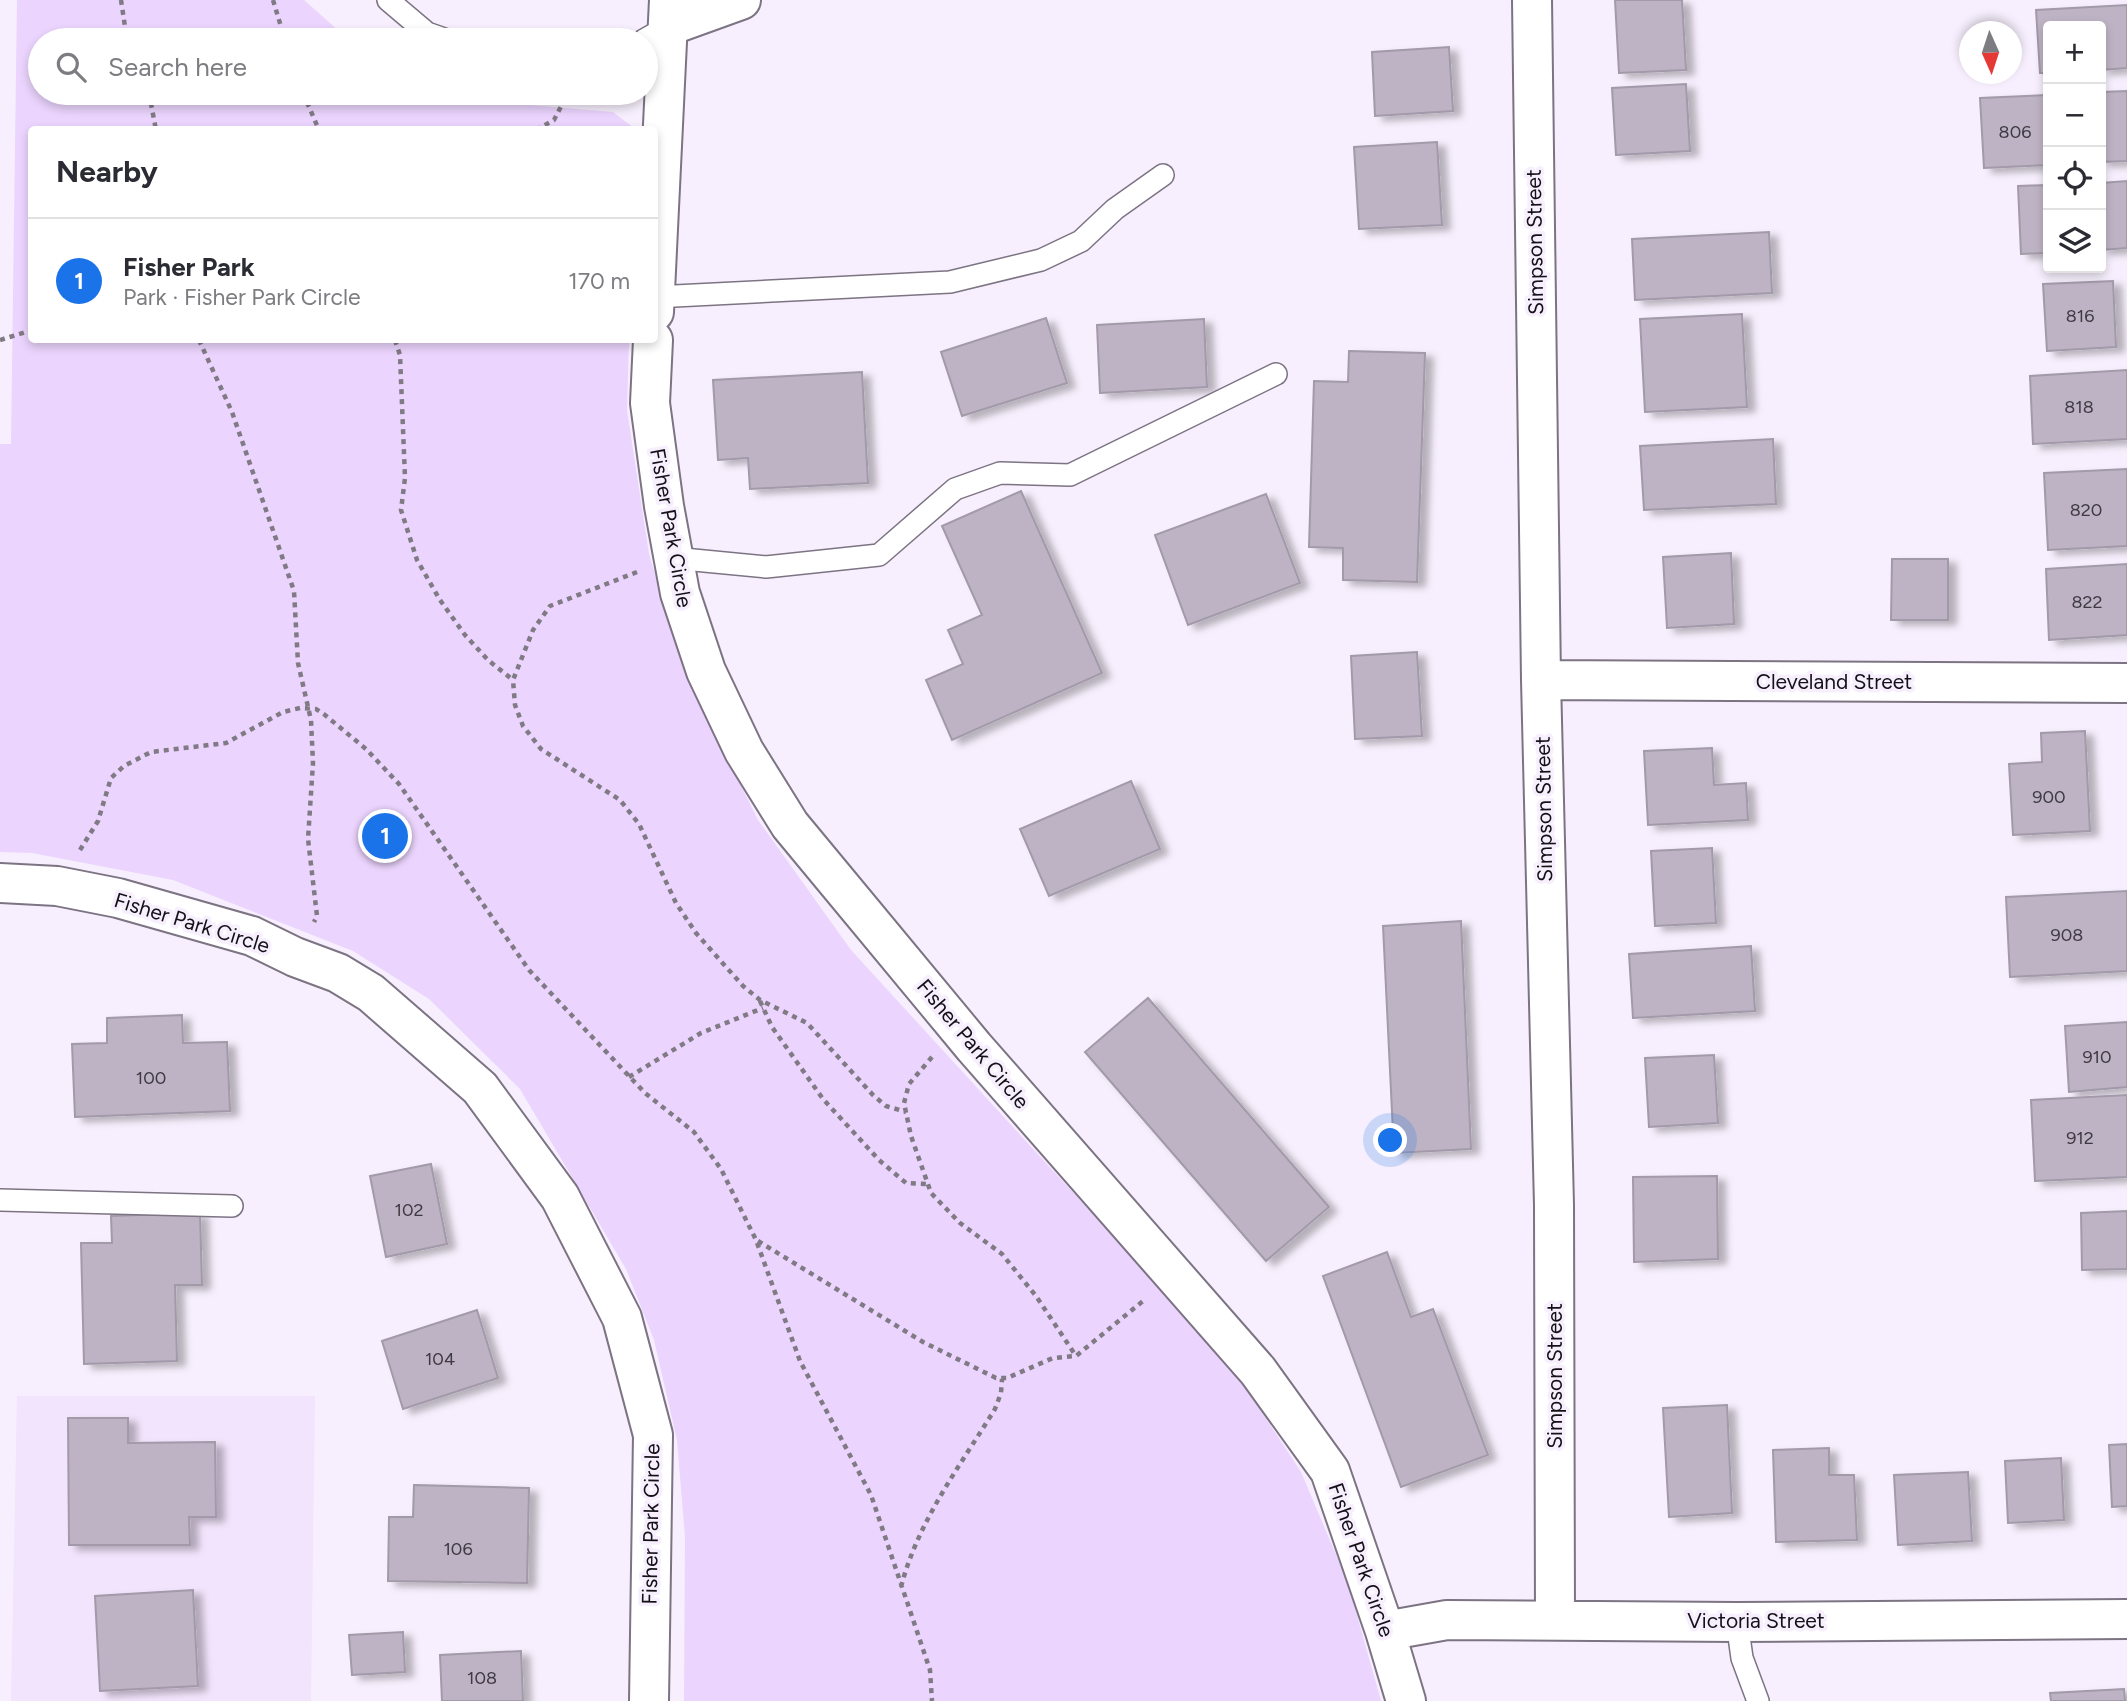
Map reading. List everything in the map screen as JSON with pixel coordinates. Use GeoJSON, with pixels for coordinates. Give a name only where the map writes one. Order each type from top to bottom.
{"type":"FeatureCollection","features":[{"type":"Feature","properties":{"kind":"street"},"geometry":{"type":"LineString","coordinates":[[658,160],[661,22],[741,0]]}},
{"type":"Feature","properties":{"kind":"street","name":"Simpson Street"},"geometry":{"type":"LineString","coordinates":[[1532,0],[1541,680],[1554,1205],[1555,1619]]}},
{"type":"Feature","properties":{"kind":"street","name":"Fisher Park Circle"},"geometry":{"type":"LineString","coordinates":[[653,343],[650,403],[680,593],[706,671],[744,751],[790,825],[958,1028],[1258,1371],[1330,1471],[1406,1701]]}},
{"type":"Feature","properties":{"kind":"street","name":"Cleveland Street"},"geometry":{"type":"LineString","coordinates":[[1541,680],[2127,683]]}},
{"type":"Feature","properties":{"kind":"street","name":"Fisher Park Circle"},"geometry":{"type":"LineString","coordinates":[[0,883],[57,886],[118,898],[252,936],[295,957],[338,973],[371,993],[480,1088],[560,1197],[622,1318],[653,1434],[649,1701]]}},
{"type":"Feature","properties":{"kind":"street","name":"Victoria Street"},"geometry":{"type":"LineString","coordinates":[[1385,1631],[1447,1620],[1737,1622],[2127,1619]]}},
{"type":"Feature","properties":{"kind":"lane"},"geometry":{"type":"LineString","coordinates":[[388,0],[421,28]]}},
{"type":"Feature","properties":{"kind":"lane"},"geometry":{"type":"LineString","coordinates":[[658,297],[950,282],[995,273],[1041,260],[1081,241],[1115,209],[1163,176]]}},
{"type":"Feature","properties":{"kind":"lane"},"geometry":{"type":"LineString","coordinates":[[673,558],[766,567],[879,555],[955,489],[1000,473],[1070,475],[1276,374]]}},
{"type":"Feature","properties":{"kind":"lane"},"geometry":{"type":"LineString","coordinates":[[0,1200],[232,1206]]}},
{"type":"Feature","properties":{"kind":"lane"},"geometry":{"type":"LineString","coordinates":[[1737,1622],[1742,1658],[1758,1701]]}},
{"type":"Feature","properties":{"kind":"path"},"geometry":{"type":"LineString","coordinates":[[121,0],[125,28]]}},
{"type":"Feature","properties":{"kind":"path"},"geometry":{"type":"LineString","coordinates":[[273,0],[281,28]]}},
{"type":"Feature","properties":{"kind":"path"},"geometry":{"type":"LineString","coordinates":[[151,105],[155,126]]}},
{"type":"Feature","properties":{"kind":"path"},"geometry":{"type":"LineString","coordinates":[[308,105],[317,126]]}},
{"type":"Feature","properties":{"kind":"path"},"geometry":{"type":"LineString","coordinates":[[543,126],[554,120],[562,105]]}},
{"type":"Feature","properties":{"kind":"path"},"geometry":{"type":"LineString","coordinates":[[0,340],[28,331]]}},
{"type":"Feature","properties":{"kind":"path"},"geometry":{"type":"LineString","coordinates":[[200,343],[232,412],[294,591],[298,663],[311,719],[313,763],[308,839],[317,916],[295,957]]}},
{"type":"Feature","properties":{"kind":"path"},"geometry":{"type":"LineString","coordinates":[[396,343],[400,355],[405,478],[401,510],[416,560],[465,635],[488,660],[513,680]]}},
{"type":"Feature","properties":{"kind":"path"},"geometry":{"type":"LineString","coordinates":[[673,558],[550,606],[533,630],[513,680],[515,705],[523,726],[541,748],[620,800],[639,824],[676,903],[696,933],[743,986],[760,1000],[807,1023],[873,1095],[886,1106],[906,1112]]}},
{"type":"Feature","properties":{"kind":"path"},"geometry":{"type":"LineString","coordinates":[[57,886],[99,821],[111,778],[124,765],[151,752],[226,743],[283,712],[308,709],[316,709],[325,715],[366,749],[399,784],[529,970],[645,1093],[694,1132],[721,1169],[756,1240],[800,1361],[871,1495],[930,1670],[932,1701]]}},
{"type":"Feature","properties":{"kind":"path"},"geometry":{"type":"LineString","coordinates":[[760,1000],[772,1027],[824,1098],[879,1160],[906,1184],[928,1184]]}},
{"type":"Feature","properties":{"kind":"path"},"geometry":{"type":"LineString","coordinates":[[629,1077],[701,1033],[763,1007]]}},
{"type":"Feature","properties":{"kind":"path"},"geometry":{"type":"LineString","coordinates":[[958,1028],[909,1084],[904,1103],[911,1136],[931,1193],[960,1223],[1002,1254],[1037,1296],[1076,1356]]}},
{"type":"Feature","properties":{"kind":"path"},"geometry":{"type":"LineString","coordinates":[[756,1240],[923,1342],[1002,1379],[1053,1358],[1076,1356],[1173,1275]]}},
{"type":"Feature","properties":{"kind":"path"},"geometry":{"type":"LineString","coordinates":[[901,1588],[905,1570],[937,1501],[995,1409],[1002,1379]]}},
{"type":"Feature","properties":{"kind":"shaded area"},"geometry":{"type":"Polygon","coordinates":[[[17,0],[304,0],[336,28],[28,28],[28,105],[531,105],[613,112],[631,126],[28,126],[28,343],[629,343],[627,410],[649,554],[683,668],[758,820],[851,950],[1231,1365],[1301,1472],[1348,1583],[1381,1701],[684,1701],[685,1537],[677,1440],[654,1340],[626,1269],[520,1089],[429,999],[353,951],[173,880],[32,853],[0,852],[0,444],[11,444],[17,0]]]}},
{"type":"Feature","properties":{"kind":"shaded area"},"geometry":{"type":"Polygon","coordinates":[[[17,1396],[315,1396],[311,1701],[11,1701],[17,1396]]]}},
{"type":"Feature","properties":{"kind":"building"},"geometry":{"type":"Polygon","coordinates":[[[1615,0],[1682,0],[1686,70],[1619,73],[1615,0]]]}},
{"type":"Feature","properties":{"kind":"building"},"geometry":{"type":"Polygon","coordinates":[[[2127,5],[2127,68],[2106,70],[2106,21],[2043,21],[2043,73],[2040,73],[2036,10],[2127,5]]]}},
{"type":"Feature","properties":{"kind":"building"},"geometry":{"type":"Polygon","coordinates":[[[1449,47],[1453,111],[1375,116],[1372,52],[1449,47]]]}},
{"type":"Feature","properties":{"kind":"building"},"geometry":{"type":"Polygon","coordinates":[[[1686,84],[1690,151],[1616,155],[1612,88],[1686,84]]]}},
{"type":"Feature","properties":{"kind":"building"},"geometry":{"type":"Polygon","coordinates":[[[2127,91],[2127,161],[2106,162],[2106,92],[2127,91]]]}},
{"type":"Feature","properties":{"kind":"building"},"geometry":{"type":"Polygon","coordinates":[[[2043,95],[2043,165],[1984,168],[1980,98],[2043,95]]]}},
{"type":"Feature","properties":{"kind":"building"},"geometry":{"type":"Polygon","coordinates":[[[1437,142],[1442,225],[1359,229],[1354,147],[1437,142]]]}},
{"type":"Feature","properties":{"kind":"building"},"geometry":{"type":"Polygon","coordinates":[[[2127,181],[2127,248],[2106,250],[2106,183],[2127,181]]]}},
{"type":"Feature","properties":{"kind":"building"},"geometry":{"type":"Polygon","coordinates":[[[2043,185],[2043,253],[2021,254],[2018,186],[2043,185]]]}},
{"type":"Feature","properties":{"kind":"building"},"geometry":{"type":"Polygon","coordinates":[[[1769,232],[1772,293],[1635,300],[1632,239],[1769,232]]]}},
{"type":"Feature","properties":{"kind":"building"},"geometry":{"type":"Polygon","coordinates":[[[2113,281],[2116,347],[2047,351],[2043,284],[2113,281]]]}},
{"type":"Feature","properties":{"kind":"building"},"geometry":{"type":"Polygon","coordinates":[[[1742,314],[1747,407],[1645,412],[1640,319],[1742,314]]]}},
{"type":"Feature","properties":{"kind":"building"},"geometry":{"type":"Polygon","coordinates":[[[1046,318],[1067,383],[962,416],[941,352],[1046,318]]]}},
{"type":"Feature","properties":{"kind":"building"},"geometry":{"type":"Polygon","coordinates":[[[1204,319],[1207,387],[1100,393],[1097,325],[1204,319]]]}},
{"type":"Feature","properties":{"kind":"building"},"geometry":{"type":"Polygon","coordinates":[[[1349,351],[1425,353],[1417,582],[1343,580],[1343,548],[1309,547],[1314,381],[1348,382],[1349,351]]]}},
{"type":"Feature","properties":{"kind":"building"},"geometry":{"type":"Polygon","coordinates":[[[2127,370],[2127,439],[2033,444],[2030,376],[2127,370]]]}},
{"type":"Feature","properties":{"kind":"building"},"geometry":{"type":"Polygon","coordinates":[[[862,372],[868,483],[750,489],[748,458],[718,460],[713,380],[862,372]]]}},
{"type":"Feature","properties":{"kind":"building"},"geometry":{"type":"Polygon","coordinates":[[[1773,439],[1776,504],[1644,510],[1640,446],[1773,439]]]}},
{"type":"Feature","properties":{"kind":"building"},"geometry":{"type":"Polygon","coordinates":[[[2127,469],[2127,546],[2048,550],[2044,473],[2127,469]]]}},
{"type":"Feature","properties":{"kind":"building"},"geometry":{"type":"Polygon","coordinates":[[[1021,491],[1102,673],[952,740],[926,680],[963,664],[948,630],[982,615],[942,526],[1021,491]]]}},
{"type":"Feature","properties":{"kind":"building"},"geometry":{"type":"Polygon","coordinates":[[[1266,494],[1300,583],[1188,625],[1155,535],[1266,494]]]}},
{"type":"Feature","properties":{"kind":"building"},"geometry":{"type":"Polygon","coordinates":[[[1731,553],[1734,624],[1667,628],[1663,557],[1731,553]]]}},
{"type":"Feature","properties":{"kind":"building"},"geometry":{"type":"Polygon","coordinates":[[[1892,559],[1948,559],[1948,620],[1891,620],[1892,559]]]}},
{"type":"Feature","properties":{"kind":"building"},"geometry":{"type":"Polygon","coordinates":[[[2127,564],[2127,635],[2049,640],[2046,569],[2127,564]]]}},
{"type":"Feature","properties":{"kind":"building"},"geometry":{"type":"Polygon","coordinates":[[[1417,652],[1422,736],[1355,739],[1351,656],[1417,652]]]}},
{"type":"Feature","properties":{"kind":"building"},"geometry":{"type":"Polygon","coordinates":[[[2085,731],[2090,831],[2013,835],[2009,764],[2042,762],[2041,733],[2085,731]]]}},
{"type":"Feature","properties":{"kind":"building"},"geometry":{"type":"Polygon","coordinates":[[[1712,748],[1714,785],[1746,783],[1748,820],[1648,825],[1644,751],[1712,748]]]}},
{"type":"Feature","properties":{"kind":"building"},"geometry":{"type":"Polygon","coordinates":[[[1131,781],[1160,849],[1049,896],[1020,829],[1131,781]]]}},
{"type":"Feature","properties":{"kind":"building"},"geometry":{"type":"Polygon","coordinates":[[[1712,848],[1716,923],[1655,926],[1651,851],[1712,848]]]}},
{"type":"Feature","properties":{"kind":"building"},"geometry":{"type":"Polygon","coordinates":[[[2127,891],[2127,971],[2010,977],[2006,897],[2127,891]]]}},
{"type":"Feature","properties":{"kind":"building"},"geometry":{"type":"Polygon","coordinates":[[[1461,921],[1471,1149],[1394,1153],[1383,926],[1461,921]]]}},
{"type":"Feature","properties":{"kind":"building"},"geometry":{"type":"Polygon","coordinates":[[[1751,946],[1755,1011],[1633,1018],[1629,954],[1751,946]]]}},
{"type":"Feature","properties":{"kind":"building"},"geometry":{"type":"Polygon","coordinates":[[[1148,998],[1329,1207],[1266,1261],[1085,1052],[1148,998]]]}},
{"type":"Feature","properties":{"kind":"building"},"geometry":{"type":"Polygon","coordinates":[[[182,1015],[183,1043],[227,1042],[230,1111],[75,1117],[72,1044],[107,1043],[107,1018],[182,1015]]]}},
{"type":"Feature","properties":{"kind":"building"},"geometry":{"type":"Polygon","coordinates":[[[2127,1022],[2127,1087],[2069,1092],[2065,1026],[2127,1022]]]}},
{"type":"Feature","properties":{"kind":"building"},"geometry":{"type":"Polygon","coordinates":[[[1714,1055],[1718,1123],[1649,1127],[1645,1058],[1714,1055]]]}},
{"type":"Feature","properties":{"kind":"building"},"geometry":{"type":"Polygon","coordinates":[[[2127,1095],[2127,1177],[2035,1181],[2031,1100],[2127,1095]]]}},
{"type":"Feature","properties":{"kind":"building"},"geometry":{"type":"Polygon","coordinates":[[[431,1164],[447,1244],[386,1257],[370,1176],[431,1164]]]}},
{"type":"Feature","properties":{"kind":"building"},"geometry":{"type":"Polygon","coordinates":[[[1717,1176],[1718,1259],[1634,1262],[1633,1177],[1717,1176]]]}},
{"type":"Feature","properties":{"kind":"building"},"geometry":{"type":"Polygon","coordinates":[[[2127,1211],[2127,1269],[2082,1270],[2081,1213],[2127,1211]]]}},
{"type":"Feature","properties":{"kind":"building"},"geometry":{"type":"Polygon","coordinates":[[[200,1213],[202,1285],[175,1285],[177,1361],[84,1364],[81,1243],[112,1243],[111,1216],[200,1213]]]}},
{"type":"Feature","properties":{"kind":"building"},"geometry":{"type":"Polygon","coordinates":[[[1387,1252],[1411,1317],[1433,1309],[1488,1455],[1401,1487],[1323,1276],[1387,1252]]]}},
{"type":"Feature","properties":{"kind":"building"},"geometry":{"type":"Polygon","coordinates":[[[477,1310],[498,1378],[403,1409],[382,1341],[477,1310]]]}},
{"type":"Feature","properties":{"kind":"building"},"geometry":{"type":"Polygon","coordinates":[[[1727,1405],[1732,1513],[1669,1517],[1663,1408],[1727,1405]]]}},
{"type":"Feature","properties":{"kind":"building"},"geometry":{"type":"Polygon","coordinates":[[[68,1418],[128,1418],[128,1443],[215,1442],[216,1517],[189,1517],[190,1545],[69,1545],[68,1418]]]}},
{"type":"Feature","properties":{"kind":"building"},"geometry":{"type":"Polygon","coordinates":[[[2127,1444],[2127,1506],[2112,1507],[2109,1445],[2127,1444]]]}},
{"type":"Feature","properties":{"kind":"building"},"geometry":{"type":"Polygon","coordinates":[[[1829,1448],[1829,1475],[1854,1475],[1857,1540],[1776,1542],[1773,1450],[1829,1448]]]}},
{"type":"Feature","properties":{"kind":"building"},"geometry":{"type":"Polygon","coordinates":[[[2061,1458],[2064,1520],[2008,1523],[2005,1461],[2061,1458]]]}},
{"type":"Feature","properties":{"kind":"building"},"geometry":{"type":"Polygon","coordinates":[[[1968,1472],[1972,1541],[1898,1545],[1894,1475],[1968,1472]]]}},
{"type":"Feature","properties":{"kind":"building"},"geometry":{"type":"Polygon","coordinates":[[[414,1485],[529,1488],[527,1583],[388,1581],[389,1517],[413,1517],[414,1485]]]}},
{"type":"Feature","properties":{"kind":"building"},"geometry":{"type":"Polygon","coordinates":[[[193,1590],[198,1686],[100,1691],[95,1596],[193,1590]]]}},
{"type":"Feature","properties":{"kind":"building"},"geometry":{"type":"Polygon","coordinates":[[[403,1632],[405,1672],[352,1675],[349,1635],[403,1632]]]}},
{"type":"Feature","properties":{"kind":"building"},"geometry":{"type":"Polygon","coordinates":[[[521,1651],[523,1701],[442,1701],[440,1655],[521,1651]]]}},
{"type":"Feature","properties":{"kind":"building"},"geometry":{"type":"Polygon","coordinates":[[[2124,1689],[2125,1701],[2051,1701],[2050,1693],[2124,1689]]]}},
{"type":"Feature","properties":{"kind":"place","name":"Fisher Park"},"geometry":{"type":"Point","coordinates":[385,836]}}]}
